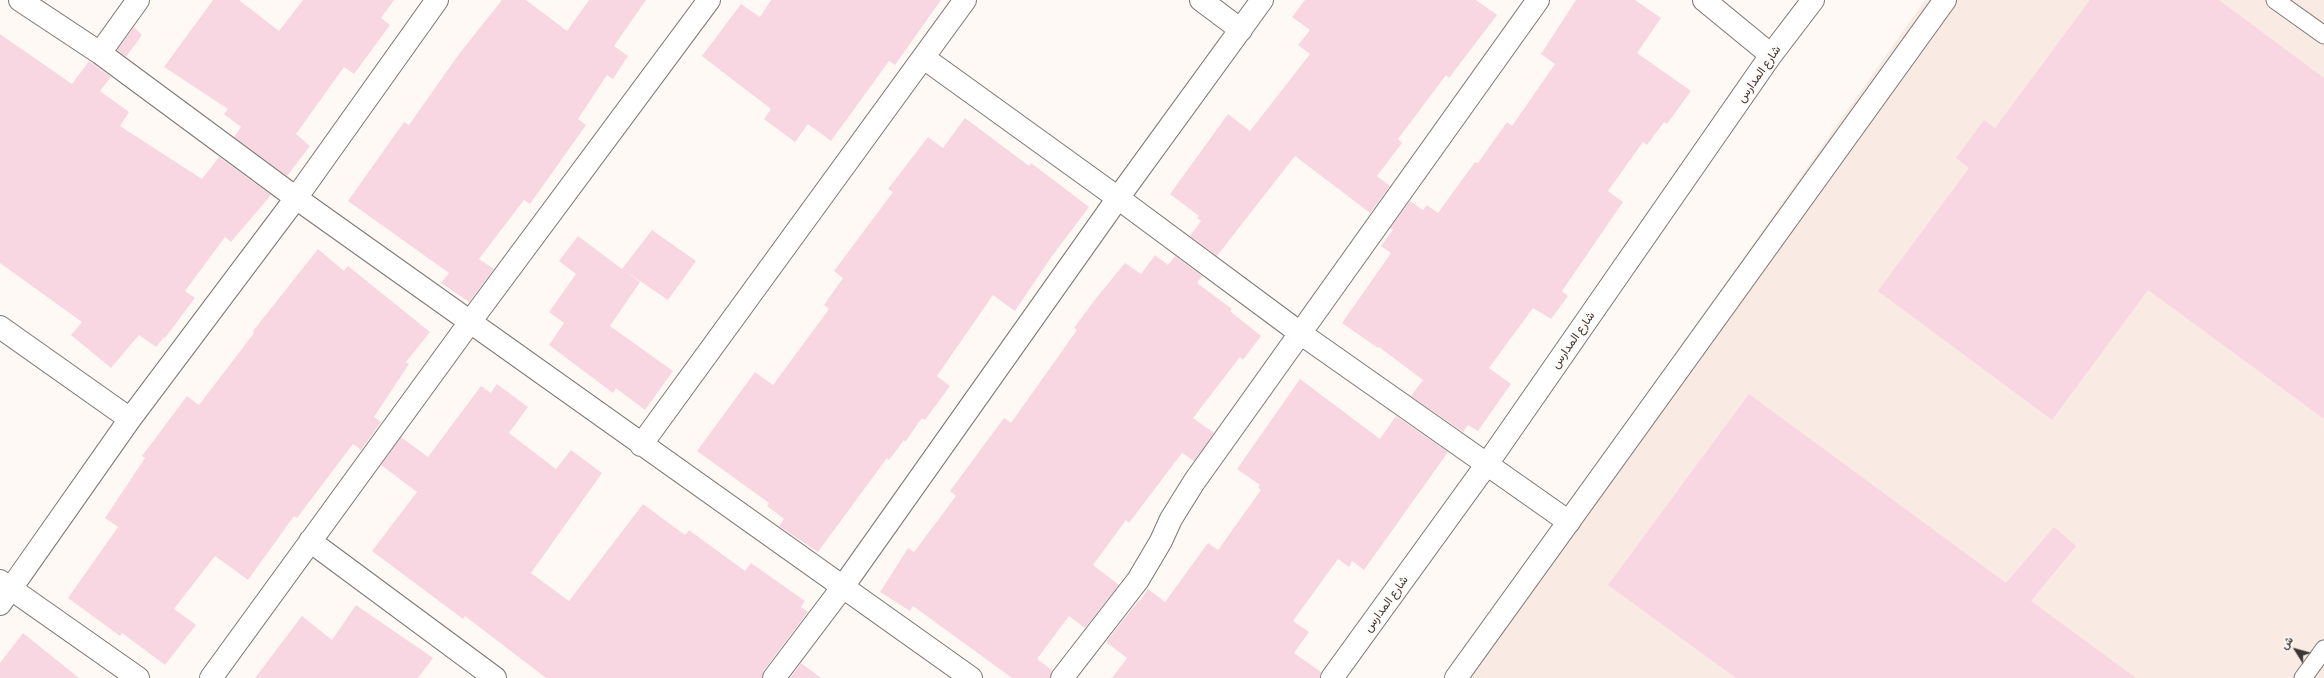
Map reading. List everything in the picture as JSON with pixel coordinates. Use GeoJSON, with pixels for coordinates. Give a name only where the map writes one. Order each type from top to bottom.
{"type":"FeatureCollection","features":[{"type":"Feature","properties":{"kind":"street"},"geometry":{"type":"LineString","coordinates":[[20,0],[100,53],[296,198],[842,588],[971,678]]}},
{"type":"Feature","properties":{"kind":"street"},"geometry":{"type":"LineString","coordinates":[[100,53],[138,0]]}},
{"type":"Feature","properties":{"kind":"street"},"geometry":{"type":"LineString","coordinates":[[138,678],[4,592],[130,419],[296,198],[437,0]]}},
{"type":"Feature","properties":{"kind":"street"},"geometry":{"type":"LineString","coordinates":[[211,678],[470,322],[709,0]]}},
{"type":"Feature","properties":{"kind":"street"},"geometry":{"type":"LineString","coordinates":[[641,445],[965,0]]}},
{"type":"Feature","properties":{"kind":"street"},"geometry":{"type":"LineString","coordinates":[[1201,0],[1241,30]]}},
{"type":"Feature","properties":{"kind":"street"},"geometry":{"type":"LineString","coordinates":[[774,678],[842,588],[1118,198],[1262,0]]}},
{"type":"Feature","properties":{"kind":"street"},"geometry":{"type":"LineString","coordinates":[[1062,678],[1138,580],[1181,501],[1538,0]]}},
{"type":"Feature","properties":{"kind":"street"},"geometry":{"type":"LineString","coordinates":[[1704,0],[1771,55]]}},
{"type":"Feature","properties":{"kind":"street","name":"شارع المدارس"},"geometry":{"type":"LineString","coordinates":[[1332,678],[1487,464],[1771,55],[1813,0]]}},
{"type":"Feature","properties":{"kind":"street"},"geometry":{"type":"LineString","coordinates":[[1456,678],[1945,0]]}},
{"type":"Feature","properties":{"kind":"street"},"geometry":{"type":"LineString","coordinates":[[924,58],[1118,198],[1300,333],[1569,522]]}},
{"type":"Feature","properties":{"kind":"street"},"geometry":{"type":"LineString","coordinates":[[0,327],[130,419]]}},
{"type":"Feature","properties":{"kind":"street"},"geometry":{"type":"LineString","coordinates":[[310,541],[494,678]]}},
{"type":"Feature","properties":{"kind":"lane"},"geometry":{"type":"LineString","coordinates":[[2275,0],[2324,35]]}},
{"type":"Feature","properties":{"kind":"lane"},"geometry":{"type":"LineString","coordinates":[[2303,678],[2324,649]]}},
{"type":"Feature","properties":{"kind":"shaded area"},"geometry":{"type":"Polygon","coordinates":[[[1925,0],[2324,0],[2324,678],[1447,678],[1925,0]]]}},
{"type":"Feature","properties":{"kind":"building"},"geometry":{"type":"Polygon","coordinates":[[[213,0],[239,0],[279,31],[303,0],[394,0],[381,18],[390,25],[354,74],[344,67],[296,134],[310,146],[287,176],[234,137],[241,127],[224,114],[228,109],[164,67],[213,0]]]}},
{"type":"Feature","properties":{"kind":"building"},"geometry":{"type":"Polygon","coordinates":[[[502,0],[526,0],[567,31],[589,0],[646,0],[614,46],[628,56],[613,79],[607,75],[578,119],[586,125],[530,204],[524,200],[479,259],[494,269],[469,302],[441,283],[449,273],[348,201],[404,122],[409,125],[459,54],[502,0]]]}},
{"type":"Feature","properties":{"kind":"building"},"geometry":{"type":"Polygon","coordinates":[[[771,0],[941,0],[895,65],[889,61],[831,141],[808,124],[795,142],[764,119],[771,109],[702,56],[741,4],[760,17],[771,0]]]}},
{"type":"Feature","properties":{"kind":"building"},"geometry":{"type":"Polygon","coordinates":[[[1305,0],[1476,0],[1497,15],[1449,78],[1446,75],[1398,139],[1402,143],[1377,176],[1390,186],[1370,213],[1295,156],[1217,256],[1190,236],[1201,221],[1197,218],[1199,216],[1170,194],[1228,114],[1250,131],[1310,54],[1298,45],[1310,30],[1292,17],[1305,0]]]}},
{"type":"Feature","properties":{"kind":"building"},"geometry":{"type":"Polygon","coordinates":[[[1576,0],[1635,0],[1661,18],[1637,53],[1691,91],[1667,124],[1664,122],[1647,145],[1643,142],[1608,191],[1623,202],[1562,291],[1568,296],[1551,319],[1533,308],[1489,368],[1511,384],[1478,431],[1468,425],[1463,432],[1411,396],[1423,380],[1379,347],[1378,348],[1342,323],[1391,253],[1381,246],[1393,230],[1390,228],[1410,201],[1423,210],[1427,205],[1438,213],[1475,162],[1478,163],[1507,122],[1512,126],[1555,64],[1541,54],[1576,0]]]}},
{"type":"Feature","properties":{"kind":"building"},"geometry":{"type":"Polygon","coordinates":[[[2090,0],[2219,0],[2324,78],[2324,419],[2148,290],[2052,420],[1878,291],[1969,168],[1956,158],[1984,120],[1995,128],[2090,0]]]}},
{"type":"Feature","properties":{"kind":"building"},"geometry":{"type":"Polygon","coordinates":[[[134,27],[142,35],[126,57],[117,50],[134,27]]]}},
{"type":"Feature","properties":{"kind":"building"},"geometry":{"type":"Polygon","coordinates":[[[0,34],[72,84],[89,61],[111,77],[100,91],[129,112],[120,126],[202,179],[219,157],[271,195],[231,242],[225,237],[185,291],[195,298],[165,338],[164,337],[156,347],[139,335],[111,368],[71,335],[82,322],[0,263],[0,34]]]}},
{"type":"Feature","properties":{"kind":"building"},"geometry":{"type":"Polygon","coordinates":[[[965,118],[1029,166],[1031,163],[1089,207],[1052,256],[1015,311],[993,295],[937,376],[950,386],[925,420],[922,418],[905,442],[904,440],[889,460],[887,458],[818,552],[779,526],[784,519],[767,506],[769,503],[697,451],[755,372],[773,385],[829,309],[824,305],[843,278],[834,271],[893,192],[888,189],[928,137],[943,148],[965,118]]]}},
{"type":"Feature","properties":{"kind":"building"},"geometry":{"type":"Polygon","coordinates":[[[652,230],[696,261],[668,300],[625,271],[640,282],[610,326],[673,371],[645,410],[616,388],[613,393],[549,345],[564,323],[549,312],[576,274],[559,261],[578,236],[622,269],[652,230]]]}},
{"type":"Feature","properties":{"kind":"building"},"geometry":{"type":"Polygon","coordinates":[[[318,249],[344,271],[348,266],[430,332],[406,362],[409,364],[374,417],[381,422],[361,450],[353,444],[297,518],[294,516],[248,580],[215,556],[174,609],[196,625],[165,665],[122,633],[120,636],[68,598],[118,527],[105,518],[145,458],[142,456],[187,396],[199,405],[254,333],[253,331],[318,249]]]}},
{"type":"Feature","properties":{"kind":"building"},"geometry":{"type":"Polygon","coordinates":[[[1155,255],[1168,265],[1175,256],[1202,276],[1197,283],[1232,309],[1230,311],[1261,336],[1243,360],[1240,357],[1193,418],[1214,433],[1194,461],[1182,453],[1129,523],[1126,520],[1093,565],[1119,585],[1085,628],[1069,616],[1037,659],[1052,670],[1050,678],[1012,678],[913,606],[910,611],[880,592],[908,548],[914,552],[956,496],[950,491],[1004,418],[1011,423],[1077,330],[1074,328],[1097,297],[1125,263],[1141,274],[1155,255]]]}},
{"type":"Feature","properties":{"kind":"building"},"geometry":{"type":"Polygon","coordinates":[[[1300,379],[1380,439],[1396,416],[1448,452],[1364,570],[1352,561],[1349,567],[1338,559],[1293,621],[1309,632],[1294,653],[1321,672],[1320,678],[1112,678],[1127,658],[1106,642],[1139,600],[1140,601],[1148,589],[1165,602],[1208,543],[1218,550],[1261,490],[1258,487],[1260,485],[1237,469],[1300,379]]]}},
{"type":"Feature","properties":{"kind":"building"},"geometry":{"type":"Polygon","coordinates":[[[497,384],[528,407],[509,433],[556,469],[571,450],[602,473],[531,573],[569,601],[643,504],[685,535],[689,530],[745,571],[751,563],[805,601],[801,607],[808,612],[764,670],[762,678],[546,678],[465,616],[463,619],[372,551],[417,492],[381,465],[401,437],[428,457],[481,386],[491,393],[497,384]]]}},
{"type":"Feature","properties":{"kind":"building"},"geometry":{"type":"Polygon","coordinates":[[[1749,394],[2006,583],[2054,527],[2076,546],[2031,601],[2136,678],[1736,678],[1608,585],[1749,394]]]}},
{"type":"Feature","properties":{"kind":"building"},"geometry":{"type":"Polygon","coordinates":[[[356,605],[433,658],[418,678],[255,678],[302,616],[332,640],[356,605]]]}},
{"type":"Feature","properties":{"kind":"building"},"geometry":{"type":"Polygon","coordinates":[[[23,633],[79,678],[0,678],[0,663],[23,633]]]}},
{"type":"Feature","properties":{"kind":"building"},"geometry":{"type":"Polygon","coordinates":[[[801,663],[821,678],[790,678],[801,663]]]}}]}
